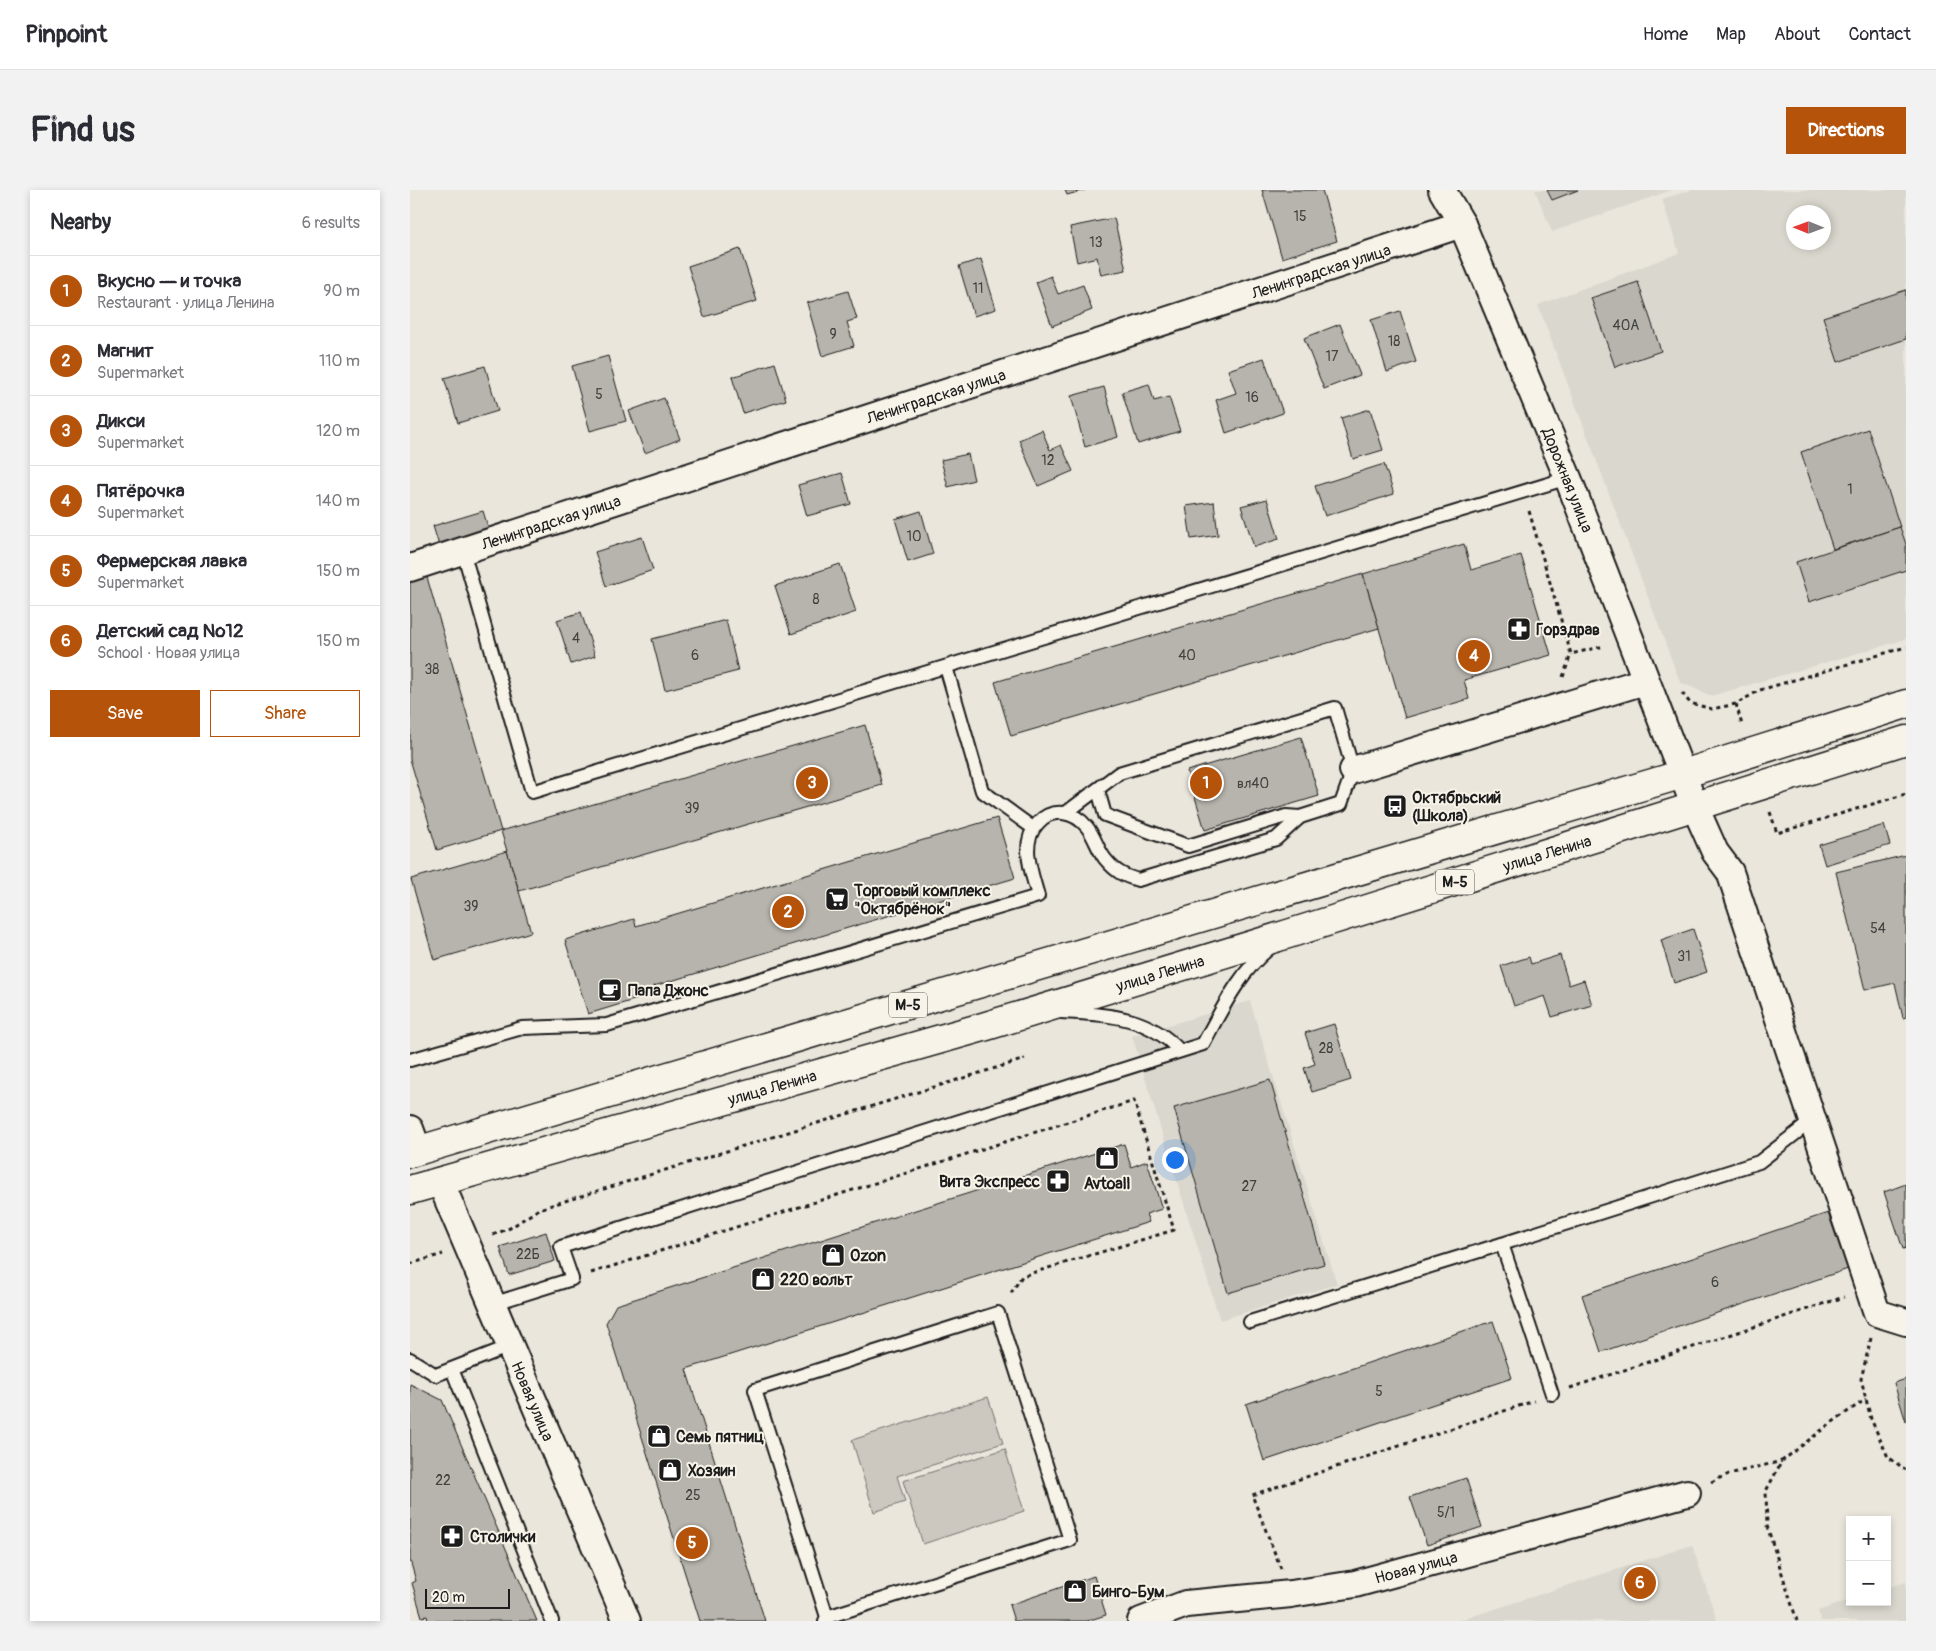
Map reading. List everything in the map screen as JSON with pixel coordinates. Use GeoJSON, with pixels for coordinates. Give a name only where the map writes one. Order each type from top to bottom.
{"type":"FeatureCollection","features":[{"type":"Feature","properties":{"kind":"main road","name":"М-5"},"geometry":{"type":"LineString","coordinates":[[413,1144],[1683,774],[1906,704]]}},
{"type":"Feature","properties":{"kind":"main road","name":"улица Ленина"},"geometry":{"type":"LineString","coordinates":[[410,1190],[1036,1011],[1906,740]]}},
{"type":"Feature","properties":{"kind":"street","name":"Дорожная улица"},"geometry":{"type":"LineString","coordinates":[[1442,190],[1462,224],[1568,478],[1695,807],[1715,852],[1730,872],[1876,1313]]}},
{"type":"Feature","properties":{"kind":"street","name":"Ленинградская улица"},"geometry":{"type":"LineString","coordinates":[[410,568],[1462,224]]}},
{"type":"Feature","properties":{"kind":"street"},"geometry":{"type":"LineString","coordinates":[[1354,770],[1645,681]]}},
{"type":"Feature","properties":{"kind":"street","name":"Новая улица"},"geometry":{"type":"LineString","coordinates":[[440,1181],[627,1621]]}},
{"type":"Feature","properties":{"kind":"street"},"geometry":{"type":"LineString","coordinates":[[1876,1313],[1906,1322]]}},
{"type":"Feature","properties":{"kind":"street","name":"Новая улица"},"geometry":{"type":"LineString","coordinates":[[1141,1621],[1186,1604],[1291,1594],[1355,1584],[1687,1493]]}},
{"type":"Feature","properties":{"kind":"lane"},"geometry":{"type":"LineString","coordinates":[[464,551],[532,792],[1568,478]]}},
{"type":"Feature","properties":{"kind":"lane"},"geometry":{"type":"LineString","coordinates":[[946,667],[982,791],[1033,828]]}},
{"type":"Feature","properties":{"kind":"lane"},"geometry":{"type":"LineString","coordinates":[[1067,812],[1119,774],[1335,708],[1354,770],[1341,804],[1300,817],[1286,816],[1188,846],[1105,814],[1098,790]]}},
{"type":"Feature","properties":{"kind":"lane"},"geometry":{"type":"LineString","coordinates":[[410,1060],[522,1028],[607,1025],[1038,896],[1029,865],[1028,846],[1033,828],[1051,812],[1067,812],[1087,826],[1105,859],[1121,875],[1138,880],[1276,839],[1300,817]]}},
{"type":"Feature","properties":{"kind":"lane"},"geometry":{"type":"LineString","coordinates":[[492,1304],[572,1279],[561,1247],[1203,1044],[1226,1001],[1244,975],[1262,954],[1288,934]]}},
{"type":"Feature","properties":{"kind":"lane"},"geometry":{"type":"LineString","coordinates":[[1036,1011],[1105,1014],[1142,1023],[1168,1038],[1180,1051]]}},
{"type":"Feature","properties":{"kind":"lane"},"geometry":{"type":"LineString","coordinates":[[1250,1322],[1759,1162],[1813,1120]]}},
{"type":"Feature","properties":{"kind":"lane"},"geometry":{"type":"LineString","coordinates":[[1502,1244],[1552,1394]]}},
{"type":"Feature","properties":{"kind":"lane"},"geometry":{"type":"LineString","coordinates":[[998,1313],[1070,1540],[826,1619],[755,1390],[998,1313]]}},
{"type":"Feature","properties":{"kind":"lane"},"geometry":{"type":"LineString","coordinates":[[410,1360],[436,1375],[510,1346]]}},
{"type":"Feature","properties":{"kind":"lane"},"geometry":{"type":"LineString","coordinates":[[452,1369],[552,1621]]}},
{"type":"Feature","properties":{"kind":"path"},"geometry":{"type":"LineString","coordinates":[[1524,492],[1571,654],[1599,646]]}},
{"type":"Feature","properties":{"kind":"path"},"geometry":{"type":"LineString","coordinates":[[1744,729],[1736,704],[1760,690],[1906,647]]}},
{"type":"Feature","properties":{"kind":"path"},"geometry":{"type":"LineString","coordinates":[[1770,811],[1777,833],[1906,794]]}},
{"type":"Feature","properties":{"kind":"path"},"geometry":{"type":"LineString","coordinates":[[485,1238],[510,1228],[538,1209],[1025,1059]]}},
{"type":"Feature","properties":{"kind":"path"},"geometry":{"type":"LineString","coordinates":[[572,1279],[1134,1101],[1174,1230],[1022,1276],[998,1313]]}},
{"type":"Feature","properties":{"kind":"path"},"geometry":{"type":"LineString","coordinates":[[410,1264],[444,1253]]}},
{"type":"Feature","properties":{"kind":"path"},"geometry":{"type":"LineString","coordinates":[[1291,1594],[1252,1495],[1868,1288]]}},
{"type":"Feature","properties":{"kind":"path"},"geometry":{"type":"LineString","coordinates":[[1876,1313],[1861,1379],[1871,1419],[1888,1457],[1906,1470]]}},
{"type":"Feature","properties":{"kind":"path"},"geometry":{"type":"LineString","coordinates":[[1797,1621],[1768,1526],[1766,1491],[1782,1461],[1866,1399]]}},
{"type":"Feature","properties":{"kind":"path"},"geometry":{"type":"LineString","coordinates":[[1687,1493],[1729,1474],[1782,1461]]}},
{"type":"Feature","properties":{"kind":"shaded area"},"geometry":{"type":"Polygon","coordinates":[[[1535,190],[1672,190],[1552,232],[1535,190]]]}},
{"type":"Feature","properties":{"kind":"shaded area"},"geometry":{"type":"Polygon","coordinates":[[[1691,190],[1906,190],[1906,639],[1711,696],[1680,682],[1538,305],[1679,253],[1662,199],[1691,190]]]}},
{"type":"Feature","properties":{"kind":"shaded area"},"geometry":{"type":"Polygon","coordinates":[[[1250,1001],[1337,1284],[1220,1320],[1132,1036],[1250,1001]]]}},
{"type":"Feature","properties":{"kind":"shaded area"},"geometry":{"type":"Polygon","coordinates":[[[988,1397],[1003,1443],[897,1476],[905,1502],[874,1512],[852,1440],[988,1397]]]}},
{"type":"Feature","properties":{"kind":"shaded area"},"geometry":{"type":"Polygon","coordinates":[[[1005,1449],[1024,1511],[923,1544],[903,1481],[1005,1449]]]}},
{"type":"Feature","properties":{"kind":"shaded area"},"geometry":{"type":"Polygon","coordinates":[[[1692,1545],[1717,1621],[1458,1621],[1692,1545]]]}},
{"type":"Feature","properties":{"kind":"shaded area"},"geometry":{"type":"Polygon","coordinates":[[[1906,1582],[1906,1621],[1821,1621],[1818,1611],[1846,1601],[1846,1606],[1891,1606],[1891,1587],[1906,1582]]]}},
{"type":"Feature","properties":{"kind":"building"},"geometry":{"type":"Polygon","coordinates":[[[1065,190],[1085,190],[1067,195],[1065,190]]]}},
{"type":"Feature","properties":{"kind":"building"},"geometry":{"type":"Polygon","coordinates":[[[1262,190],[1322,190],[1337,241],[1282,258],[1262,190]]]}},
{"type":"Feature","properties":{"kind":"building"},"geometry":{"type":"Polygon","coordinates":[[[1547,190],[1578,190],[1552,200],[1547,190]]]}},
{"type":"Feature","properties":{"kind":"building"},"geometry":{"type":"Polygon","coordinates":[[[1114,218],[1126,270],[1101,275],[1097,257],[1077,262],[1070,227],[1114,218]]]}},
{"type":"Feature","properties":{"kind":"building"},"geometry":{"type":"Polygon","coordinates":[[[740,249],[757,301],[704,317],[688,266],[740,249]]]}},
{"type":"Feature","properties":{"kind":"building"},"geometry":{"type":"Polygon","coordinates":[[[981,259],[996,309],[974,316],[959,266],[981,259]]]}},
{"type":"Feature","properties":{"kind":"building"},"geometry":{"type":"Polygon","coordinates":[[[1051,276],[1058,294],[1083,285],[1092,310],[1052,326],[1036,282],[1051,276]]]}},
{"type":"Feature","properties":{"kind":"building"},"geometry":{"type":"Polygon","coordinates":[[[1638,282],[1661,351],[1615,367],[1591,298],[1638,282]]]}},
{"type":"Feature","properties":{"kind":"building"},"geometry":{"type":"Polygon","coordinates":[[[1906,290],[1906,339],[1838,362],[1823,317],[1906,290]]]}},
{"type":"Feature","properties":{"kind":"building"},"geometry":{"type":"Polygon","coordinates":[[[848,291],[857,319],[847,322],[854,346],[822,356],[807,303],[848,291]]]}},
{"type":"Feature","properties":{"kind":"building"},"geometry":{"type":"Polygon","coordinates":[[[1400,311],[1416,362],[1387,372],[1371,320],[1400,311]]]}},
{"type":"Feature","properties":{"kind":"building"},"geometry":{"type":"Polygon","coordinates":[[[1340,324],[1360,375],[1324,389],[1304,338],[1340,324]]]}},
{"type":"Feature","properties":{"kind":"building"},"geometry":{"type":"Polygon","coordinates":[[[608,356],[626,421],[590,431],[572,366],[608,356]]]}},
{"type":"Feature","properties":{"kind":"building"},"geometry":{"type":"Polygon","coordinates":[[[1264,358],[1283,413],[1226,433],[1216,400],[1236,393],[1228,370],[1264,358]]]}},
{"type":"Feature","properties":{"kind":"building"},"geometry":{"type":"Polygon","coordinates":[[[775,363],[786,400],[743,413],[732,377],[775,363]]]}},
{"type":"Feature","properties":{"kind":"building"},"geometry":{"type":"Polygon","coordinates":[[[485,366],[498,411],[458,423],[444,378],[485,366]]]}},
{"type":"Feature","properties":{"kind":"building"},"geometry":{"type":"Polygon","coordinates":[[[1149,384],[1154,401],[1169,397],[1180,431],[1138,444],[1122,392],[1149,384]]]}},
{"type":"Feature","properties":{"kind":"building"},"geometry":{"type":"Polygon","coordinates":[[[1104,387],[1118,437],[1085,447],[1071,396],[1104,387]]]}},
{"type":"Feature","properties":{"kind":"building"},"geometry":{"type":"Polygon","coordinates":[[[664,398],[680,439],[645,453],[629,411],[664,398]]]}},
{"type":"Feature","properties":{"kind":"building"},"geometry":{"type":"Polygon","coordinates":[[[1370,409],[1383,450],[1353,459],[1341,418],[1370,409]]]}},
{"type":"Feature","properties":{"kind":"building"},"geometry":{"type":"Polygon","coordinates":[[[1868,429],[1900,527],[1833,549],[1801,452],[1868,429]]]}},
{"type":"Feature","properties":{"kind":"building"},"geometry":{"type":"Polygon","coordinates":[[[1042,430],[1050,450],[1061,445],[1073,471],[1038,486],[1019,440],[1042,430]]]}},
{"type":"Feature","properties":{"kind":"building"},"geometry":{"type":"Polygon","coordinates":[[[968,454],[974,480],[948,487],[941,460],[968,454]]]}},
{"type":"Feature","properties":{"kind":"building"},"geometry":{"type":"Polygon","coordinates":[[[1384,464],[1394,494],[1325,516],[1315,486],[1384,464]]]}},
{"type":"Feature","properties":{"kind":"building"},"geometry":{"type":"Polygon","coordinates":[[[842,473],[851,504],[807,516],[798,485],[842,473]]]}},
{"type":"Feature","properties":{"kind":"building"},"geometry":{"type":"Polygon","coordinates":[[[1267,499],[1279,539],[1254,547],[1241,506],[1267,499]]]}},
{"type":"Feature","properties":{"kind":"building"},"geometry":{"type":"Polygon","coordinates":[[[1214,502],[1218,535],[1191,539],[1186,506],[1214,502]]]}},
{"type":"Feature","properties":{"kind":"building"},"geometry":{"type":"Polygon","coordinates":[[[483,511],[491,537],[441,552],[433,526],[483,511]]]}},
{"type":"Feature","properties":{"kind":"building"},"geometry":{"type":"Polygon","coordinates":[[[921,511],[933,554],[908,562],[895,519],[921,511]]]}},
{"type":"Feature","properties":{"kind":"building"},"geometry":{"type":"Polygon","coordinates":[[[1900,527],[1906,544],[1906,570],[1809,602],[1796,562],[1900,527]]]}},
{"type":"Feature","properties":{"kind":"building"},"geometry":{"type":"Polygon","coordinates":[[[642,537],[653,570],[606,586],[595,552],[642,537]]]}},
{"type":"Feature","properties":{"kind":"building"},"geometry":{"type":"Polygon","coordinates":[[[1464,544],[1471,570],[1521,555],[1551,655],[1464,680],[1469,699],[1405,718],[1363,574],[1464,544]]]}},
{"type":"Feature","properties":{"kind":"building"},"geometry":{"type":"Polygon","coordinates":[[[840,564],[856,612],[791,634],[775,586],[840,564]]]}},
{"type":"Feature","properties":{"kind":"building"},"geometry":{"type":"Polygon","coordinates":[[[426,574],[501,831],[437,850],[410,759],[410,579],[426,574]]]}},
{"type":"Feature","properties":{"kind":"building"},"geometry":{"type":"Polygon","coordinates":[[[1363,574],[1379,628],[1011,736],[995,682],[1363,574]]]}},
{"type":"Feature","properties":{"kind":"building"},"geometry":{"type":"Polygon","coordinates":[[[581,612],[595,656],[571,664],[557,620],[581,612]]]}},
{"type":"Feature","properties":{"kind":"building"},"geometry":{"type":"Polygon","coordinates":[[[726,620],[738,671],[665,690],[652,639],[726,620]]]}},
{"type":"Feature","properties":{"kind":"building"},"geometry":{"type":"Polygon","coordinates":[[[865,725],[882,785],[519,891],[501,831],[865,725]]]}},
{"type":"Feature","properties":{"kind":"building"},"geometry":{"type":"Polygon","coordinates":[[[1301,737],[1319,796],[1205,830],[1187,771],[1301,737]]]}},
{"type":"Feature","properties":{"kind":"building","name":"Торговый комплекс \"Октябрёнок\""},"geometry":{"type":"Polygon","coordinates":[[[997,818],[1015,878],[654,986],[657,993],[588,1014],[565,940],[634,919],[636,926],[997,818]]]}},
{"type":"Feature","properties":{"kind":"building"},"geometry":{"type":"Polygon","coordinates":[[[1884,825],[1890,845],[1825,865],[1819,845],[1884,825]]]}},
{"type":"Feature","properties":{"kind":"building"},"geometry":{"type":"Polygon","coordinates":[[[507,851],[531,932],[434,960],[411,879],[507,851]]]}},
{"type":"Feature","properties":{"kind":"building"},"geometry":{"type":"Polygon","coordinates":[[[1906,855],[1906,1017],[1903,1018],[1895,983],[1865,990],[1836,872],[1906,855]]]}},
{"type":"Feature","properties":{"kind":"building"},"geometry":{"type":"Polygon","coordinates":[[[1693,929],[1707,972],[1674,983],[1661,940],[1693,929]]]}},
{"type":"Feature","properties":{"kind":"building"},"geometry":{"type":"Polygon","coordinates":[[[1560,955],[1569,985],[1584,980],[1592,1005],[1552,1017],[1545,996],[1514,1006],[1501,966],[1529,957],[1531,964],[1560,955]]]}},
{"type":"Feature","properties":{"kind":"building"},"geometry":{"type":"Polygon","coordinates":[[[1334,1024],[1351,1080],[1312,1092],[1304,1068],[1315,1064],[1305,1033],[1334,1024]]]}},
{"type":"Feature","properties":{"kind":"building"},"geometry":{"type":"Polygon","coordinates":[[[1270,1080],[1324,1264],[1228,1293],[1174,1108],[1270,1080]]]}},
{"type":"Feature","properties":{"kind":"building"},"geometry":{"type":"Polygon","coordinates":[[[1124,1144],[1131,1167],[1147,1161],[1162,1209],[1146,1214],[1149,1222],[686,1369],[765,1621],[700,1621],[606,1323],[616,1305],[1124,1144]]]}},
{"type":"Feature","properties":{"kind":"building"},"geometry":{"type":"Polygon","coordinates":[[[1906,1184],[1906,1248],[1903,1249],[1884,1192],[1906,1184]]]}},
{"type":"Feature","properties":{"kind":"building"},"geometry":{"type":"Polygon","coordinates":[[[1828,1213],[1848,1269],[1601,1352],[1582,1295],[1828,1213]]]}},
{"type":"Feature","properties":{"kind":"building"},"geometry":{"type":"Polygon","coordinates":[[[546,1232],[555,1261],[509,1275],[500,1247],[546,1232]]]}},
{"type":"Feature","properties":{"kind":"building"},"geometry":{"type":"Polygon","coordinates":[[[1493,1321],[1512,1378],[1264,1461],[1246,1404],[1493,1321]]]}},
{"type":"Feature","properties":{"kind":"building"},"geometry":{"type":"Polygon","coordinates":[[[1906,1379],[1906,1422],[1894,1383],[1906,1379]]]}},
{"type":"Feature","properties":{"kind":"building"},"geometry":{"type":"Polygon","coordinates":[[[410,1384],[442,1400],[537,1621],[428,1621],[427,1616],[422,1617],[412,1583],[416,1581],[410,1560],[410,1384]]]}},
{"type":"Feature","properties":{"kind":"building"},"geometry":{"type":"Polygon","coordinates":[[[1466,1478],[1482,1527],[1427,1545],[1410,1497],[1466,1478]]]}},
{"type":"Feature","properties":{"kind":"building","name":"Бинго-Бум"},"geometry":{"type":"Polygon","coordinates":[[[1094,1576],[1106,1615],[1087,1621],[1014,1621],[1009,1605],[1094,1576]]]}},
{"type":"Feature","properties":{"kind":"place","name":"Горздрав"},"geometry":{"type":"Point","coordinates":[1519,629]}},
{"type":"Feature","properties":{"kind":"place","name":"Пятёрочка"},"geometry":{"type":"Point","coordinates":[1474,656]}},
{"type":"Feature","properties":{"kind":"place","name":"Дикси"},"geometry":{"type":"Point","coordinates":[812,783]}},
{"type":"Feature","properties":{"kind":"place","name":"Вкусно — и точка"},"geometry":{"type":"Point","coordinates":[1206,783]}},
{"type":"Feature","properties":{"kind":"place","name":"Октябрьский (Школа)"},"geometry":{"type":"Point","coordinates":[1395,806]}},
{"type":"Feature","properties":{"kind":"place","name":"Торговый комплекс \"Октябрёнок\""},"geometry":{"type":"Point","coordinates":[837,899]}},
{"type":"Feature","properties":{"kind":"place","name":"Магнит"},"geometry":{"type":"Point","coordinates":[788,912]}},
{"type":"Feature","properties":{"kind":"place","name":"Папа Джонс"},"geometry":{"type":"Point","coordinates":[610,990]}},
{"type":"Feature","properties":{"kind":"place","name":"Avtoall"},"geometry":{"type":"Point","coordinates":[1107,1158]}},
{"type":"Feature","properties":{"kind":"place","name":"Вита Экспресс"},"geometry":{"type":"Point","coordinates":[1058,1181]}},
{"type":"Feature","properties":{"kind":"place","name":"Ozon"},"geometry":{"type":"Point","coordinates":[833,1255]}},
{"type":"Feature","properties":{"kind":"place","name":"220 вольт"},"geometry":{"type":"Point","coordinates":[763,1279]}},
{"type":"Feature","properties":{"kind":"place","name":"Семь пятниц"},"geometry":{"type":"Point","coordinates":[659,1436]}},
{"type":"Feature","properties":{"kind":"place","name":"Хозяин"},"geometry":{"type":"Point","coordinates":[670,1470]}},
{"type":"Feature","properties":{"kind":"place","name":"Столички"},"geometry":{"type":"Point","coordinates":[452,1536]}},
{"type":"Feature","properties":{"kind":"place","name":"Фермерская лавка"},"geometry":{"type":"Point","coordinates":[692,1543]}},
{"type":"Feature","properties":{"kind":"place","name":"Детский сад №12"},"geometry":{"type":"Point","coordinates":[1640,1583]}},
{"type":"Feature","properties":{"kind":"place","name":"Бинго-Бум"},"geometry":{"type":"Point","coordinates":[1075,1591]}}]}
